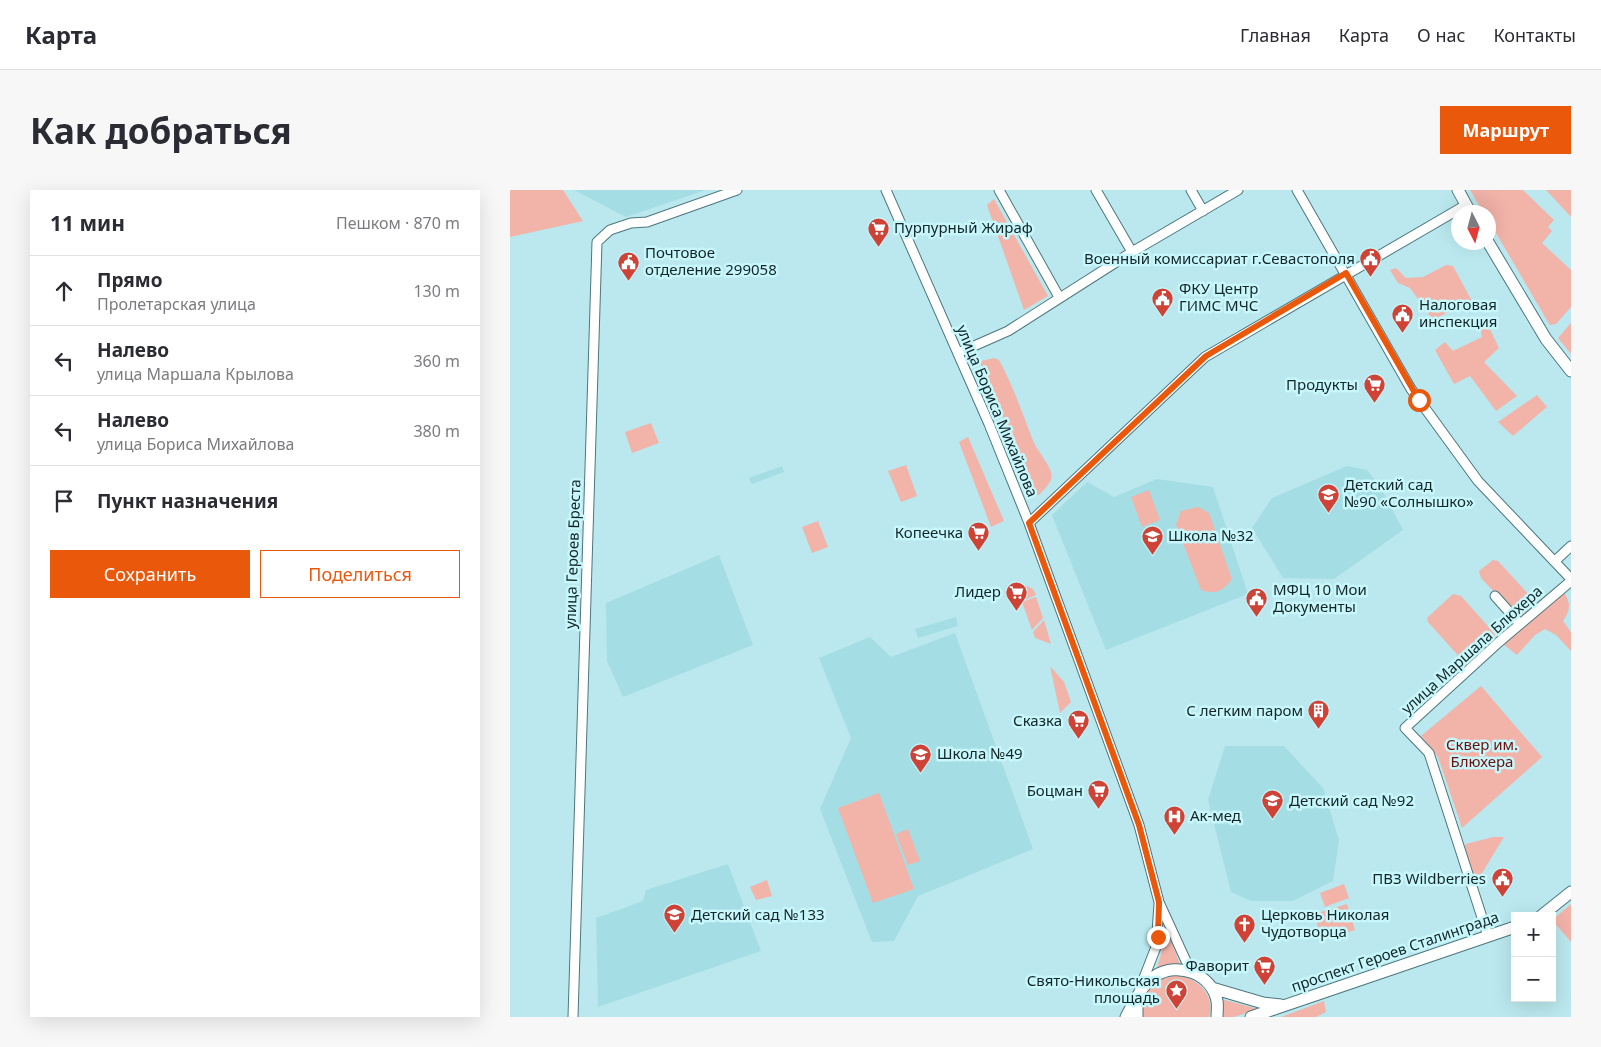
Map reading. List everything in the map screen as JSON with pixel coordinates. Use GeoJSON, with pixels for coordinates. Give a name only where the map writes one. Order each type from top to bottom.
{"type":"FeatureCollection","features":[{"type":"Feature","properties":{"kind":"main road"},"geometry":{"type":"LineString","coordinates":[[1458,190],[1466,205]]}},
{"type":"Feature","properties":{"kind":"main road"},"geometry":{"type":"LineString","coordinates":[[1493,250],[1546,339],[1571,371]]}},
{"type":"Feature","properties":{"kind":"main road"},"geometry":{"type":"LineString","coordinates":[[1546,912],[1571,892]]}},
{"type":"Feature","properties":{"kind":"main road","name":"проспект Героев Сталинграда"},"geometry":{"type":"LineString","coordinates":[[1251,1017],[1511,929]]}},
{"type":"Feature","properties":{"kind":"main road"},"geometry":{"type":"LineString","coordinates":[[1126,1017],[1150,980],[1157,974],[1177,970],[1198,974],[1212,988],[1217,1001],[1217,1017]]}},
{"type":"Feature","properties":{"kind":"main road","name":"проспект Героев Сталинграда"},"geometry":{"type":"LineString","coordinates":[[1212,988],[1263,1003],[1286,1005]]}},
{"type":"Feature","properties":{"kind":"main road"},"geometry":{"type":"LineString","coordinates":[[1137,999],[1137,1017]]}},
{"type":"Feature","properties":{"kind":"street","name":"улица Героев Бреста"},"geometry":{"type":"LineString","coordinates":[[573,1017],[597,242],[610,230],[631,223],[647,222],[737,190]]}},
{"type":"Feature","properties":{"kind":"street","name":"улица Бориса Михайлова"},"geometry":{"type":"LineString","coordinates":[[886,190],[958,353],[1029,523],[1139,825],[1159,902],[1186,960],[1198,974]]}},
{"type":"Feature","properties":{"kind":"street"},"geometry":{"type":"LineString","coordinates":[[999,190],[1059,297]]}},
{"type":"Feature","properties":{"kind":"street"},"geometry":{"type":"LineString","coordinates":[[1096,190],[1132,252]]}},
{"type":"Feature","properties":{"kind":"street"},"geometry":{"type":"LineString","coordinates":[[1191,190],[1203,211]]}},
{"type":"Feature","properties":{"kind":"street"},"geometry":{"type":"LineString","coordinates":[[958,353],[1008,332],[1059,297],[1238,190]]}},
{"type":"Feature","properties":{"kind":"street"},"geometry":{"type":"LineString","coordinates":[[1297,190],[1419,400],[1478,481],[1571,580]]}},
{"type":"Feature","properties":{"kind":"street"},"geometry":{"type":"LineString","coordinates":[[1029,523],[1206,356],[1346,273],[1451,217]]}},
{"type":"Feature","properties":{"kind":"street"},"geometry":{"type":"LineString","coordinates":[[1555,561],[1571,546]]}},
{"type":"Feature","properties":{"kind":"street","name":"улица Маршала Блюхера"},"geometry":{"type":"LineString","coordinates":[[1488,936],[1429,753],[1405,728],[1571,580]]}},
{"type":"Feature","properties":{"kind":"street"},"geometry":{"type":"LineString","coordinates":[[1495,596],[1520,624]]}},
{"type":"Feature","properties":{"kind":"street","name":"улица Бориса Михайлова"},"geometry":{"type":"LineString","coordinates":[[1137,999],[1156,947],[1159,902]]}},
{"type":"Feature","properties":{"kind":"shaded area"},"geometry":{"type":"Polygon","coordinates":[[[574,190],[706,190],[626,217],[574,190]]]}},
{"type":"Feature","properties":{"kind":"shaded area"},"geometry":{"type":"Polygon","coordinates":[[[782,466],[784,472],[752,484],[749,478],[782,466]]]}},
{"type":"Feature","properties":{"kind":"shaded area","name":"Детский сад №90 «Солнышко»"},"geometry":{"type":"Polygon","coordinates":[[[1347,466],[1367,470],[1381,488],[1403,530],[1334,579],[1283,578],[1252,528],[1272,498],[1347,466]]]}},
{"type":"Feature","properties":{"kind":"shaded area","name":"Школа №32"},"geometry":{"type":"Polygon","coordinates":[[[1157,479],[1213,487],[1248,594],[1106,650],[1052,515],[1087,482],[1114,497],[1157,479]]]}},
{"type":"Feature","properties":{"kind":"shaded area"},"geometry":{"type":"Polygon","coordinates":[[[719,555],[753,645],[623,697],[607,661],[606,603],[719,555]]]}},
{"type":"Feature","properties":{"kind":"shaded area"},"geometry":{"type":"Polygon","coordinates":[[[956,617],[958,626],[918,638],[915,629],[956,617]]]}},
{"type":"Feature","properties":{"kind":"shaded area","name":"Школа №49"},"geometry":{"type":"Polygon","coordinates":[[[955,633],[1033,849],[918,896],[894,941],[872,942],[820,809],[851,738],[819,658],[870,637],[891,657],[955,633]]]}},
{"type":"Feature","properties":{"kind":"shaded area","name":"Детский сад №92"},"geometry":{"type":"Polygon","coordinates":[[[1225,746],[1284,746],[1323,788],[1339,840],[1333,881],[1293,901],[1251,901],[1231,892],[1208,800],[1225,746]]]}},
{"type":"Feature","properties":{"kind":"shaded area","name":"Детский сад №133"},"geometry":{"type":"Polygon","coordinates":[[[728,864],[761,951],[598,1007],[596,918],[643,901],[646,890],[728,864]]]}},
{"type":"Feature","properties":{"kind":"green space"},"geometry":{"type":"Polygon","coordinates":[[[510,190],[563,190],[583,221],[510,237],[510,190]]]}},
{"type":"Feature","properties":{"kind":"green space"},"geometry":{"type":"Polygon","coordinates":[[[1470,190],[1523,190],[1554,220],[1548,227],[1552,231],[1542,243],[1571,270],[1571,307],[1556,324],[1550,325],[1548,322],[1496,233],[1496,205],[1479,205],[1470,190]]]}},
{"type":"Feature","properties":{"kind":"green space"},"geometry":{"type":"Polygon","coordinates":[[[1546,190],[1571,190],[1571,217],[1546,190]]]}},
{"type":"Feature","properties":{"kind":"green space"},"geometry":{"type":"Polygon","coordinates":[[[994,199],[1048,296],[1024,310],[987,205],[994,199]]]}},
{"type":"Feature","properties":{"kind":"green space"},"geometry":{"type":"Polygon","coordinates":[[[1446,265],[1453,266],[1473,303],[1468,306],[1463,304],[1433,320],[1410,288],[1398,283],[1390,270],[1396,268],[1406,278],[1423,277],[1446,265]]]}},
{"type":"Feature","properties":{"kind":"green space"},"geometry":{"type":"Polygon","coordinates":[[[1486,321],[1499,348],[1484,362],[1517,396],[1496,411],[1470,376],[1454,384],[1435,350],[1445,342],[1453,351],[1482,337],[1479,323],[1486,321]]]}},
{"type":"Feature","properties":{"kind":"green space"},"geometry":{"type":"Polygon","coordinates":[[[1571,323],[1571,354],[1558,338],[1571,323]]]}},
{"type":"Feature","properties":{"kind":"green space"},"geometry":{"type":"Polygon","coordinates":[[[994,358],[999,360],[1004,370],[1034,442],[1051,472],[1050,482],[1039,495],[1035,495],[981,364],[981,361],[994,358]]]}},
{"type":"Feature","properties":{"kind":"green space"},"geometry":{"type":"Polygon","coordinates":[[[1537,395],[1547,407],[1513,436],[1498,422],[1537,395]]]}},
{"type":"Feature","properties":{"kind":"green space"},"geometry":{"type":"Polygon","coordinates":[[[651,423],[659,443],[632,453],[625,432],[651,423]]]}},
{"type":"Feature","properties":{"kind":"green space"},"geometry":{"type":"Polygon","coordinates":[[[968,437],[1004,521],[991,527],[959,442],[968,437]]]}},
{"type":"Feature","properties":{"kind":"green space"},"geometry":{"type":"Polygon","coordinates":[[[906,465],[917,496],[901,502],[888,471],[906,465]]]}},
{"type":"Feature","properties":{"kind":"green space"},"geometry":{"type":"Polygon","coordinates":[[[1149,490],[1160,520],[1142,527],[1131,497],[1149,490]]]}},
{"type":"Feature","properties":{"kind":"green space"},"geometry":{"type":"Polygon","coordinates":[[[1198,507],[1209,513],[1232,579],[1222,589],[1215,592],[1201,590],[1176,525],[1181,511],[1198,507]]]}},
{"type":"Feature","properties":{"kind":"green space"},"geometry":{"type":"Polygon","coordinates":[[[818,521],[828,547],[812,553],[802,527],[818,521]]]}},
{"type":"Feature","properties":{"kind":"green space"},"geometry":{"type":"Polygon","coordinates":[[[1493,560],[1498,561],[1533,599],[1532,609],[1523,617],[1516,615],[1481,578],[1479,571],[1493,560]]]}},
{"type":"Feature","properties":{"kind":"green space"},"geometry":{"type":"Polygon","coordinates":[[[1027,586],[1033,589],[1036,595],[1022,601],[1020,591],[1027,586]]]}},
{"type":"Feature","properties":{"kind":"green space"},"geometry":{"type":"Polygon","coordinates":[[[1563,591],[1569,603],[1568,613],[1563,621],[1571,632],[1571,651],[1556,635],[1545,629],[1535,635],[1517,655],[1503,644],[1563,591]]]}},
{"type":"Feature","properties":{"kind":"green space"},"geometry":{"type":"Polygon","coordinates":[[[1453,594],[1461,596],[1495,634],[1494,641],[1470,664],[1464,662],[1428,622],[1427,618],[1453,594]]]}},
{"type":"Feature","properties":{"kind":"green space"},"geometry":{"type":"Polygon","coordinates":[[[1036,597],[1043,618],[1032,630],[1022,602],[1036,597]]]}},
{"type":"Feature","properties":{"kind":"green space"},"geometry":{"type":"Polygon","coordinates":[[[1044,620],[1051,644],[1035,638],[1033,632],[1044,620]]]}},
{"type":"Feature","properties":{"kind":"green space"},"geometry":{"type":"Polygon","coordinates":[[[1050,666],[1064,682],[1071,702],[1060,713],[1050,666]]]}},
{"type":"Feature","properties":{"kind":"green space","name":"Сквер им. Блюхера"},"geometry":{"type":"Polygon","coordinates":[[[1481,686],[1542,757],[1462,828],[1438,757],[1421,736],[1481,686]]]}},
{"type":"Feature","properties":{"kind":"green space"},"geometry":{"type":"Polygon","coordinates":[[[879,793],[914,889],[873,903],[838,808],[879,793]]]}},
{"type":"Feature","properties":{"kind":"green space"},"geometry":{"type":"Polygon","coordinates":[[[908,829],[920,861],[908,865],[896,834],[908,829]]]}},
{"type":"Feature","properties":{"kind":"green space"},"geometry":{"type":"Polygon","coordinates":[[[1493,837],[1504,837],[1476,883],[1462,849],[1466,844],[1493,837]]]}},
{"type":"Feature","properties":{"kind":"green space"},"geometry":{"type":"Polygon","coordinates":[[[767,880],[772,896],[756,900],[750,887],[767,880]]]}},
{"type":"Feature","properties":{"kind":"green space"},"geometry":{"type":"Polygon","coordinates":[[[1344,884],[1349,898],[1325,907],[1320,893],[1344,884]]]}},
{"type":"Feature","properties":{"kind":"green space"},"geometry":{"type":"Polygon","coordinates":[[[1347,904],[1355,930],[1322,940],[1314,914],[1347,904]]]}},
{"type":"Feature","properties":{"kind":"green space"},"geometry":{"type":"Polygon","coordinates":[[[1571,904],[1571,942],[1556,925],[1556,917],[1571,904]]]}},
{"type":"Feature","properties":{"kind":"green space"},"geometry":{"type":"Polygon","coordinates":[[[1165,923],[1180,965],[1157,968],[1165,940],[1165,923]]]}},
{"type":"Feature","properties":{"kind":"green space"},"geometry":{"type":"Polygon","coordinates":[[[1177,975],[1198,984],[1207,994],[1210,1001],[1209,1017],[1141,1017],[1144,1000],[1150,988],[1161,980],[1177,975]]]}},
{"type":"Feature","properties":{"kind":"green space"},"geometry":{"type":"Polygon","coordinates":[[[1221,999],[1258,1009],[1234,1017],[1223,1017],[1221,999]]]}},
{"type":"Feature","properties":{"kind":"green space"},"geometry":{"type":"Polygon","coordinates":[[[1324,1001],[1326,1012],[1316,1017],[1281,1017],[1324,1001]]]}},
{"type":"Feature","properties":{"kind":"place","name":"Пурпурный Жираф"},"geometry":{"type":"Point","coordinates":[878,247]}},
{"type":"Feature","properties":{"kind":"place","name":"Военный комиссариат г.Севастополя"},"geometry":{"type":"Point","coordinates":[1371,278]}},
{"type":"Feature","properties":{"kind":"place","name":"Почтовое отделение 299058"},"geometry":{"type":"Point","coordinates":[629,281]}},
{"type":"Feature","properties":{"kind":"place","name":"ФКУ Центр ГИМС МЧС"},"geometry":{"type":"Point","coordinates":[1163,317]}},
{"type":"Feature","properties":{"kind":"place","name":"Налоговая инспекция"},"geometry":{"type":"Point","coordinates":[1403,333]}},
{"type":"Feature","properties":{"kind":"place","name":"Продукты"},"geometry":{"type":"Point","coordinates":[1374,404]}},
{"type":"Feature","properties":{"kind":"place","name":"Детский сад №90 «Солнышко»"},"geometry":{"type":"Point","coordinates":[1328,513]}},
{"type":"Feature","properties":{"kind":"place","name":"Копеечка"},"geometry":{"type":"Point","coordinates":[979,552]}},
{"type":"Feature","properties":{"kind":"place","name":"Школа №32"},"geometry":{"type":"Point","coordinates":[1152,555]}},
{"type":"Feature","properties":{"kind":"place","name":"Лидер"},"geometry":{"type":"Point","coordinates":[1017,611]}},
{"type":"Feature","properties":{"kind":"place","name":"МФЦ 10 Мои Документы"},"geometry":{"type":"Point","coordinates":[1257,618]}},
{"type":"Feature","properties":{"kind":"place","name":"С легким паром"},"geometry":{"type":"Point","coordinates":[1319,730]}},
{"type":"Feature","properties":{"kind":"place","name":"Сказка"},"geometry":{"type":"Point","coordinates":[1078,740]}},
{"type":"Feature","properties":{"kind":"place","name":"Школа №49"},"geometry":{"type":"Point","coordinates":[921,773]}},
{"type":"Feature","properties":{"kind":"place","name":"Боцман"},"geometry":{"type":"Point","coordinates":[1099,810]}},
{"type":"Feature","properties":{"kind":"place","name":"Детский сад №92"},"geometry":{"type":"Point","coordinates":[1273,820]}},
{"type":"Feature","properties":{"kind":"place","name":"Ак-мед"},"geometry":{"type":"Point","coordinates":[1174,835]}},
{"type":"Feature","properties":{"kind":"place","name":"ПВЗ Wildberries"},"geometry":{"type":"Point","coordinates":[1502,898]}},
{"type":"Feature","properties":{"kind":"place","name":"Детский сад №133"},"geometry":{"type":"Point","coordinates":[675,934]}},
{"type":"Feature","properties":{"kind":"place","name":"Церковь Николая Чудотворца"},"geometry":{"type":"Point","coordinates":[1245,943]}},
{"type":"Feature","properties":{"kind":"place","name":"Фаворит"},"geometry":{"type":"Point","coordinates":[1265,985]}},
{"type":"Feature","properties":{"kind":"place","name":"Свято-Никольская площадь"},"geometry":{"type":"Point","coordinates":[1176,1009]}},
{"type":"Feature","properties":{"kind":"route"},"geometry":{"type":"LineString","coordinates":[[1158,937],[1159,902],[1139,825],[1029,523],[1206,356],[1346,273],[1419,400]]}}]}
